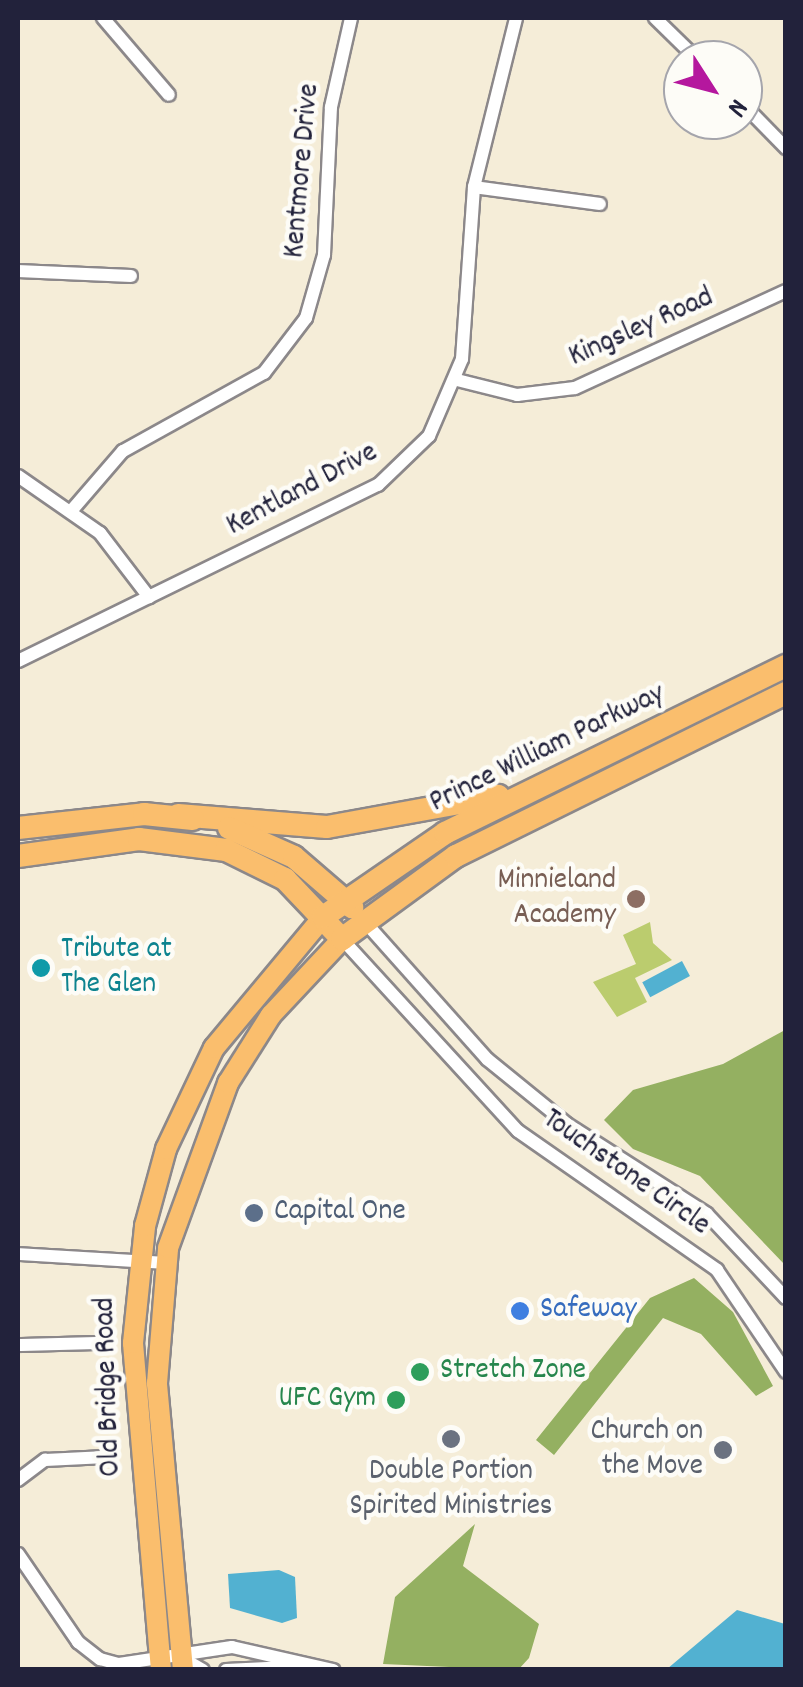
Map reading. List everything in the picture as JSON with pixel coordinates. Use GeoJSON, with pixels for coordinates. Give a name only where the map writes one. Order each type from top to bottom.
{"type":"FeatureCollection","features":[{"type":"Feature","properties":{"kind":"highway","name":"Prince William Parkway"},"geometry":{"type":"LineString","coordinates":[[323,916],[445,833],[786,666]]}},
{"type":"Feature","properties":{"kind":"highway","name":"Prince William Parkway"},"geometry":{"type":"LineString","coordinates":[[342,939],[480,842],[786,692]]}},
{"type":"Feature","properties":{"kind":"highway"},"geometry":{"type":"LineString","coordinates":[[18,828],[178,816],[374,822],[572,770]]}},
{"type":"Feature","properties":{"kind":"highway"},"geometry":{"type":"LineString","coordinates":[[178,816],[294,857],[364,921]]}},
{"type":"Feature","properties":{"kind":"highway"},"geometry":{"type":"LineString","coordinates":[[29,854],[125,839],[208,846],[284,878],[342,939]]}},
{"type":"Feature","properties":{"kind":"main road","name":"Old Bridge Road"},"geometry":{"type":"LineString","coordinates":[[160,1665],[134,1382],[139,1259],[166,1149],[195,1083],[256,988],[323,916]]}},
{"type":"Feature","properties":{"kind":"main road","name":"Old Bridge Road"},"geometry":{"type":"LineString","coordinates":[[183,1664],[158,1383],[165,1263],[191,1165],[228,1083],[271,1015],[342,939]]}},
{"type":"Feature","properties":{"kind":"street"},"geometry":{"type":"LineString","coordinates":[[102,18],[169,95]]}},
{"type":"Feature","properties":{"kind":"street","name":"Kentmore Drive"},"geometry":{"type":"LineString","coordinates":[[72,510],[123,451],[264,373],[306,318],[324,256],[331,107],[351,18]]}},
{"type":"Feature","properties":{"kind":"street","name":"Kentland Drive"},"geometry":{"type":"LineString","coordinates":[[18,661],[378,485],[428,436],[457,380],[474,187],[516,18]]}},
{"type":"Feature","properties":{"kind":"street"},"geometry":{"type":"LineString","coordinates":[[655,18],[678,40]]}},
{"type":"Feature","properties":{"kind":"street"},"geometry":{"type":"LineString","coordinates":[[763,124],[786,148]]}},
{"type":"Feature","properties":{"kind":"street"},"geometry":{"type":"LineString","coordinates":[[474,187],[600,204]]}},
{"type":"Feature","properties":{"kind":"street"},"geometry":{"type":"LineString","coordinates":[[18,271],[131,276]]}},
{"type":"Feature","properties":{"kind":"street","name":"Kingsley Road"},"geometry":{"type":"LineString","coordinates":[[457,380],[516,395],[575,388],[786,292]]}},
{"type":"Feature","properties":{"kind":"street"},"geometry":{"type":"LineString","coordinates":[[18,476],[72,510],[149,597]]}},
{"type":"Feature","properties":{"kind":"street"},"geometry":{"type":"LineString","coordinates":[[18,868],[29,854]]}},
{"type":"Feature","properties":{"kind":"street","name":"Touchstone Circle"},"geometry":{"type":"LineString","coordinates":[[364,921],[487,1058],[567,1124],[707,1214],[786,1298]]}},
{"type":"Feature","properties":{"kind":"street","name":"Touchstone Circle"},"geometry":{"type":"LineString","coordinates":[[342,939],[518,1130],[717,1270],[786,1372]]}},
{"type":"Feature","properties":{"kind":"street"},"geometry":{"type":"LineString","coordinates":[[18,1254],[165,1263]]}},
{"type":"Feature","properties":{"kind":"street"},"geometry":{"type":"LineString","coordinates":[[18,1345],[100,1343]]}},
{"type":"Feature","properties":{"kind":"street"},"geometry":{"type":"LineString","coordinates":[[18,1480],[44,1460],[106,1457]]}},
{"type":"Feature","properties":{"kind":"street"},"geometry":{"type":"LineString","coordinates":[[18,1554],[88,1652],[119,1664],[183,1664],[232,1647],[334,1670]]}},
{"type":"Feature","properties":{"kind":"street"},"geometry":{"type":"LineString","coordinates":[[183,1664],[203,1670]]}},
{"type":"Feature","properties":{"kind":"street"},"geometry":{"type":"LineString","coordinates":[[226,1670],[314,1665]]}},
{"type":"Feature","properties":{"kind":"green space"},"geometry":{"type":"Polygon","coordinates":[[[650,922],[653,943],[672,960],[635,978],[647,1002],[617,1017],[593,982],[636,964],[623,935],[650,922]]]}},
{"type":"Feature","properties":{"kind":"green space"},"geometry":{"type":"Polygon","coordinates":[[[785,1030],[785,1265],[700,1176],[633,1149],[604,1120],[633,1090],[723,1064],[785,1030]]]}},
{"type":"Feature","properties":{"kind":"green space"},"geometry":{"type":"Polygon","coordinates":[[[694,1278],[733,1312],[773,1386],[756,1396],[701,1334],[663,1318],[554,1455],[536,1440],[650,1298],[694,1278]]]}},
{"type":"Feature","properties":{"kind":"green space"},"geometry":{"type":"Polygon","coordinates":[[[475,1524],[463,1566],[539,1624],[529,1658],[518,1670],[383,1664],[395,1597],[475,1524]]]}},
{"type":"Feature","properties":{"kind":"water"},"geometry":{"type":"Polygon","coordinates":[[[682,961],[690,976],[650,997],[642,982],[682,961]]]}},
{"type":"Feature","properties":{"kind":"water"},"geometry":{"type":"Polygon","coordinates":[[[279,1570],[295,1577],[297,1618],[282,1623],[230,1608],[228,1574],[279,1570]]]}},
{"type":"Feature","properties":{"kind":"water"},"geometry":{"type":"Polygon","coordinates":[[[737,1610],[785,1624],[785,1669],[667,1669],[737,1610]]]}},
{"type":"Feature","properties":{"kind":"place","name":"Minnieland Academy"},"geometry":{"type":"Point","coordinates":[636,899]}},
{"type":"Feature","properties":{"kind":"place","name":"Tribute at The Glen"},"geometry":{"type":"Point","coordinates":[41,968]}},
{"type":"Feature","properties":{"kind":"place","name":"Capital One"},"geometry":{"type":"Point","coordinates":[254,1213]}},
{"type":"Feature","properties":{"kind":"place","name":"Safeway"},"geometry":{"type":"Point","coordinates":[520,1311]}},
{"type":"Feature","properties":{"kind":"place","name":"Stretch Zone"},"geometry":{"type":"Point","coordinates":[420,1372]}},
{"type":"Feature","properties":{"kind":"place","name":"UFC Gym"},"geometry":{"type":"Point","coordinates":[396,1400]}},
{"type":"Feature","properties":{"kind":"place","name":"Double Portion Spirited Ministries"},"geometry":{"type":"Point","coordinates":[451,1439]}},
{"type":"Feature","properties":{"kind":"place","name":"Church on the Move"},"geometry":{"type":"Point","coordinates":[723,1450]}}]}
